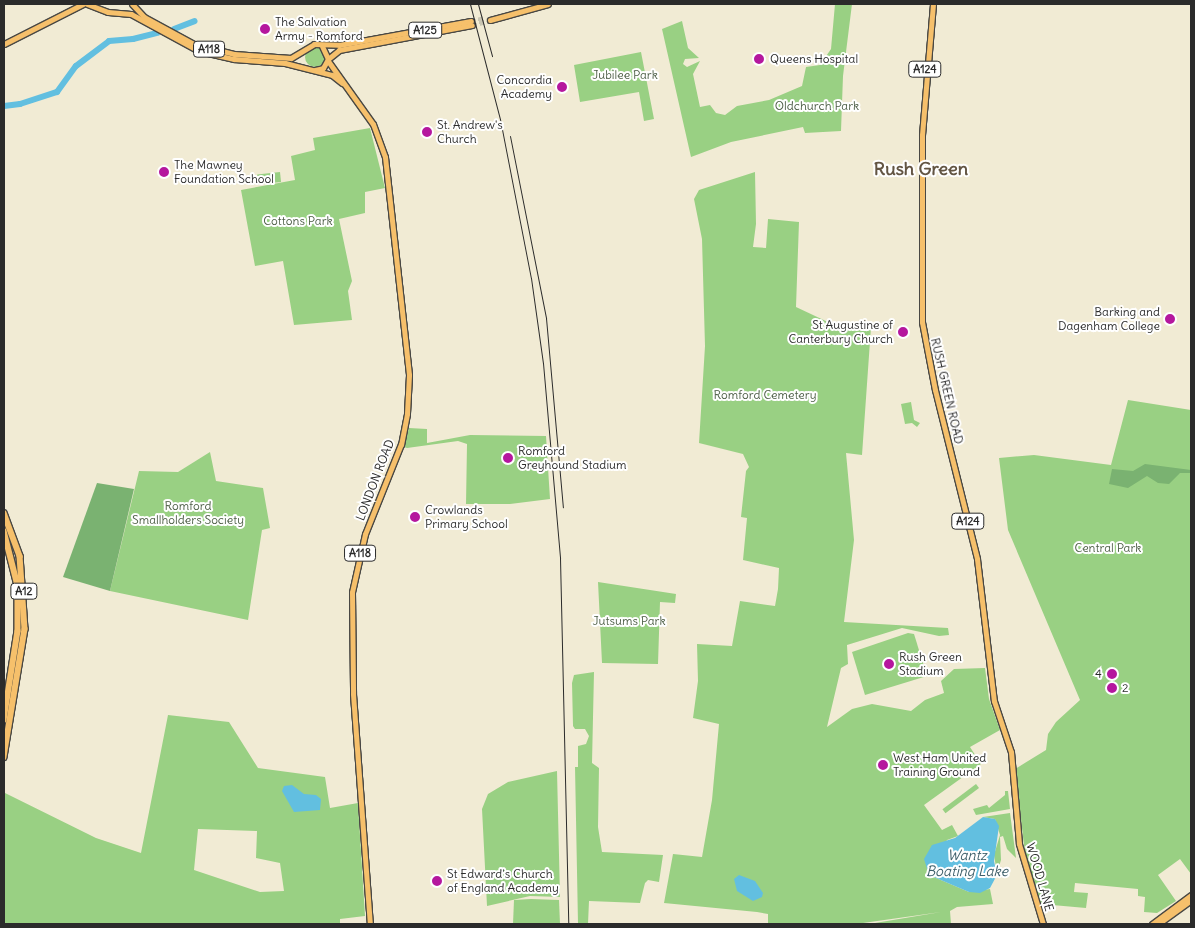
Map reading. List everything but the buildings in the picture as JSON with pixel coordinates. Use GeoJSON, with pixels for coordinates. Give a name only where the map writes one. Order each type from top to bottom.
{"type":"FeatureCollection","features":[{"type":"Feature","properties":{"kind":"highway","name":"A12"},"geometry":{"type":"LineString","coordinates":[[4,512],[20,556],[25,629],[4,758]]}},
{"type":"Feature","properties":{"kind":"highway","name":"A12"},"geometry":{"type":"LineString","coordinates":[[4,530],[18,586],[18,631],[4,720]]}},
{"type":"Feature","properties":{"kind":"main road"},"geometry":{"type":"LineString","coordinates":[[4,44],[83,4]]}},
{"type":"Feature","properties":{"kind":"main road"},"geometry":{"type":"LineString","coordinates":[[87,4],[105,11]]}},
{"type":"Feature","properties":{"kind":"main road"},"geometry":{"type":"LineString","coordinates":[[102,4],[105,11]]}},
{"type":"Feature","properties":{"kind":"main road","name":"A118"},"geometry":{"type":"LineString","coordinates":[[122,14],[131,4],[136,11],[151,21],[208,49],[291,58],[302,53]]}},
{"type":"Feature","properties":{"kind":"main road"},"geometry":{"type":"LineString","coordinates":[[539,4],[489,18],[548,4]]}},
{"type":"Feature","properties":{"kind":"main road","name":"RUSH GREEN ROAD"},"geometry":{"type":"LineString","coordinates":[[932,4],[922,135],[922,322],[935,390],[975,551],[988,666],[994,701],[1011,752],[1013,776]]}},
{"type":"Feature","properties":{"kind":"main road","name":"A118"},"geometry":{"type":"LineString","coordinates":[[105,11],[131,14],[199,51],[307,68]]}},
{"type":"Feature","properties":{"kind":"main road","name":"A125"},"geometry":{"type":"LineString","coordinates":[[320,45],[339,45],[472,23],[339,50],[328,60]]}},
{"type":"Feature","properties":{"kind":"main road"},"geometry":{"type":"LineString","coordinates":[[310,45],[320,45],[327,51],[328,60],[323,68],[315,70],[307,68],[302,60],[302,53],[310,45]]}},
{"type":"Feature","properties":{"kind":"main road","name":"LONDON ROAD"},"geometry":{"type":"LineString","coordinates":[[328,60],[377,130],[386,163],[409,375],[407,414],[401,444],[365,534],[352,599],[353,694],[370,924]]}},
{"type":"Feature","properties":{"kind":"main road","name":"LONDON ROAD"},"geometry":{"type":"LineString","coordinates":[[315,70],[332,75],[344,84]]}},
{"type":"Feature","properties":{"kind":"main road","name":"WOOD LANE"},"geometry":{"type":"LineString","coordinates":[[1013,776],[1019,844],[1043,924]]}},
{"type":"Feature","properties":{"kind":"main road"},"geometry":{"type":"LineString","coordinates":[[1152,924],[1191,895]]}},
{"type":"Feature","properties":{"kind":"main road"},"geometry":{"type":"LineString","coordinates":[[1158,924],[1191,900]]}},
{"type":"Feature","properties":{"kind":"green space","name":"Oldchurch Park"},"geometry":{"type":"Polygon","coordinates":[[[835,4],[852,4],[843,76],[841,131],[805,133],[803,127],[731,142],[691,157],[662,29],[682,21],[688,48],[699,58],[685,59],[683,64],[687,67],[700,61],[693,74],[700,107],[710,105],[716,113],[725,115],[737,106],[769,100],[802,86],[806,67],[820,65],[831,49],[835,4]]]}},
{"type":"Feature","properties":{"kind":"green space"},"geometry":{"type":"Polygon","coordinates":[[[311,47],[319,47],[325,53],[325,61],[319,67],[311,67],[305,61],[305,53],[311,47]]]}},
{"type":"Feature","properties":{"kind":"green space","name":"Jubilee Park"},"geometry":{"type":"Polygon","coordinates":[[[641,52],[654,119],[644,121],[639,92],[580,102],[574,65],[641,52]]]}},
{"type":"Feature","properties":{"kind":"green space","name":"Cottons Park"},"geometry":{"type":"Polygon","coordinates":[[[370,128],[385,188],[365,192],[365,213],[339,219],[352,281],[348,291],[352,320],[294,325],[283,261],[255,266],[241,190],[295,180],[291,156],[315,150],[313,138],[370,128]]]}},
{"type":"Feature","properties":{"kind":"green space"},"geometry":{"type":"Polygon","coordinates":[[[280,172],[281,182],[258,184],[257,174],[280,172]]]}},
{"type":"Feature","properties":{"kind":"green space","name":"Romford Cemetery"},"geometry":{"type":"Polygon","coordinates":[[[755,172],[756,224],[753,247],[766,248],[768,219],[799,222],[796,307],[830,323],[871,327],[862,455],[846,453],[854,540],[844,622],[948,628],[949,635],[939,636],[902,628],[847,645],[848,664],[841,668],[827,727],[852,709],[872,704],[911,711],[925,700],[944,693],[941,681],[954,669],[985,668],[989,699],[1000,730],[970,747],[981,764],[924,805],[942,830],[952,825],[958,836],[947,840],[929,875],[969,892],[990,889],[993,904],[957,907],[950,911],[951,924],[869,924],[941,912],[856,924],[768,924],[768,914],[664,903],[673,854],[702,857],[712,800],[719,724],[693,718],[698,681],[697,644],[732,646],[740,601],[775,606],[778,589],[779,568],[743,560],[747,518],[741,517],[746,471],[749,467],[743,454],[699,443],[705,346],[702,239],[694,199],[699,190],[755,172]]]}},
{"type":"Feature","properties":{"kind":"green space","name":"Central Park"},"geometry":{"type":"Polygon","coordinates":[[[1128,400],[1191,410],[1191,874],[1180,859],[1158,875],[1176,901],[1157,913],[1144,912],[1145,897],[1138,896],[1138,889],[1075,883],[1074,892],[1088,893],[1086,908],[1041,904],[1026,862],[1015,769],[1046,750],[1048,734],[1056,722],[1080,700],[1008,530],[999,458],[1034,455],[1111,465],[1128,400]]]}},
{"type":"Feature","properties":{"kind":"green space"},"geometry":{"type":"Polygon","coordinates":[[[911,402],[914,420],[920,423],[917,427],[912,423],[905,424],[901,404],[911,402]]]}},
{"type":"Feature","properties":{"kind":"green space","name":"Romford Greyhound Stadium"},"geometry":{"type":"Polygon","coordinates":[[[409,428],[427,429],[427,443],[470,435],[546,436],[550,499],[510,504],[466,504],[467,444],[458,441],[407,448],[404,447],[409,428]]]}},
{"type":"Feature","properties":{"kind":"green space","name":"Romford Smallholders Society"},"geometry":{"type":"Polygon","coordinates":[[[210,452],[216,481],[263,488],[270,528],[262,530],[248,620],[110,591],[139,471],[178,472],[210,452]]]}},
{"type":"Feature","properties":{"kind":"green space"},"geometry":{"type":"Polygon","coordinates":[[[1145,464],[1191,470],[1191,473],[1180,473],[1169,484],[1158,483],[1147,476],[1128,488],[1109,484],[1112,469],[1133,471],[1145,464]]]}},
{"type":"Feature","properties":{"kind":"green space"},"geometry":{"type":"Polygon","coordinates":[[[97,483],[134,489],[110,591],[63,577],[97,483]]]}},
{"type":"Feature","properties":{"kind":"green space","name":"Jutsums Park"},"geometry":{"type":"Polygon","coordinates":[[[598,582],[676,594],[675,603],[660,602],[658,664],[602,663],[598,582]]]}},
{"type":"Feature","properties":{"kind":"green space","name":"Rush Green Stadium"},"geometry":{"type":"Polygon","coordinates":[[[908,633],[914,634],[927,676],[865,695],[852,652],[908,633]]]}},
{"type":"Feature","properties":{"kind":"green space"},"geometry":{"type":"Polygon","coordinates":[[[594,672],[592,763],[599,768],[598,827],[602,852],[663,855],[659,882],[648,880],[645,883],[640,903],[589,901],[588,924],[578,924],[575,767],[578,767],[578,746],[586,744],[589,736],[585,729],[575,729],[573,726],[572,683],[574,675],[594,672]]]}},
{"type":"Feature","properties":{"kind":"green space"},"geometry":{"type":"Polygon","coordinates":[[[168,715],[229,722],[258,768],[325,777],[330,808],[358,803],[365,916],[340,919],[340,924],[4,924],[5,793],[96,838],[141,853],[168,715]],[[198,829],[194,870],[260,892],[284,891],[280,863],[256,858],[257,831],[198,829]]]}},
{"type":"Feature","properties":{"kind":"green space"},"geometry":{"type":"Polygon","coordinates":[[[557,771],[560,897],[530,896],[487,906],[482,809],[488,794],[508,782],[557,771]]]}},
{"type":"Feature","properties":{"kind":"green space"},"geometry":{"type":"Polygon","coordinates":[[[976,784],[979,788],[945,813],[942,809],[976,784]]]}},
{"type":"Feature","properties":{"kind":"green space"},"geometry":{"type":"Polygon","coordinates":[[[1005,791],[1008,791],[1010,809],[976,815],[973,809],[987,805],[989,808],[1005,795],[1005,791]]]}},
{"type":"Feature","properties":{"kind":"green space"},"geometry":{"type":"Polygon","coordinates":[[[1010,813],[1016,858],[1007,849],[1003,836],[1000,837],[1001,860],[997,873],[994,855],[1000,835],[995,819],[983,817],[1010,813]]]}},
{"type":"Feature","properties":{"kind":"green space"},"geometry":{"type":"Polygon","coordinates":[[[514,900],[559,900],[560,924],[513,924],[514,900]]]}},
{"type":"Feature","properties":{"kind":"water"},"geometry":{"type":"Polygon","coordinates":[[[292,785],[304,794],[316,795],[321,799],[320,810],[294,812],[282,791],[284,786],[292,785]]]}},
{"type":"Feature","properties":{"kind":"water","name":"Wantz Boating Lake"},"geometry":{"type":"Polygon","coordinates":[[[983,817],[995,819],[999,826],[994,861],[997,875],[990,888],[980,893],[969,892],[929,875],[924,859],[932,845],[955,838],[983,817]]]}},
{"type":"Feature","properties":{"kind":"water"},"geometry":{"type":"Polygon","coordinates":[[[739,875],[755,881],[763,893],[762,897],[753,901],[737,891],[734,879],[739,875]]]}},
{"type":"Feature","properties":{"kind":"waterway"},"geometry":{"type":"LineString","coordinates":[[174,29],[195,21]]}},
{"type":"Feature","properties":{"kind":"waterway"},"geometry":{"type":"LineString","coordinates":[[4,106],[20,104],[57,92],[76,66],[109,41],[133,39],[157,33]]}},
{"type":"Feature","properties":{"kind":"tunnel"},"geometry":{"type":"LineString","coordinates":[[471,21],[485,18]]}},
{"type":"Feature","properties":{"kind":"tunnel"},"geometry":{"type":"LineString","coordinates":[[472,25],[490,20]]}},
{"type":"Feature","properties":{"kind":"railway"},"geometry":{"type":"LineString","coordinates":[[470,4],[500,119],[531,278],[543,363],[560,558],[568,924]]}},
{"type":"Feature","properties":{"kind":"railway"},"geometry":{"type":"LineString","coordinates":[[478,4],[492,56]]}},
{"type":"Feature","properties":{"kind":"railway"},"geometry":{"type":"LineString","coordinates":[[510,136],[546,318],[563,507]]}},
{"type":"Feature","properties":{"kind":"place","name":"The Salvation Army - Romford"},"geometry":{"type":"Point","coordinates":[265,29]}},
{"type":"Feature","properties":{"kind":"place","name":"Queens Hospital"},"geometry":{"type":"Point","coordinates":[759,59]}},
{"type":"Feature","properties":{"kind":"place","name":"Concordia Academy"},"geometry":{"type":"Point","coordinates":[562,87]}},
{"type":"Feature","properties":{"kind":"place","name":"St. Andrew's Church"},"geometry":{"type":"Point","coordinates":[427,132]}},
{"type":"Feature","properties":{"kind":"place","name":"The Mawney Foundation School"},"geometry":{"type":"Point","coordinates":[164,172]}},
{"type":"Feature","properties":{"kind":"place","name":"Barking and Dagenham College"},"geometry":{"type":"Point","coordinates":[1170,319]}},
{"type":"Feature","properties":{"kind":"place","name":"St Augustine of Canterbury Church"},"geometry":{"type":"Point","coordinates":[903,332]}},
{"type":"Feature","properties":{"kind":"place","name":"Romford Greyhound Stadium"},"geometry":{"type":"Point","coordinates":[508,458]}},
{"type":"Feature","properties":{"kind":"place","name":"Crowlands Primary School"},"geometry":{"type":"Point","coordinates":[415,517]}},
{"type":"Feature","properties":{"kind":"place","name":"Rush Green Stadium"},"geometry":{"type":"Point","coordinates":[889,664]}},
{"type":"Feature","properties":{"kind":"place","name":"4"},"geometry":{"type":"Point","coordinates":[1112,674]}},
{"type":"Feature","properties":{"kind":"place","name":"2"},"geometry":{"type":"Point","coordinates":[1112,688]}},
{"type":"Feature","properties":{"kind":"place","name":"West Ham United Training Ground"},"geometry":{"type":"Point","coordinates":[883,765]}},
{"type":"Feature","properties":{"kind":"place","name":"St Edward's Church of England Academy"},"geometry":{"type":"Point","coordinates":[437,881]}},
{"type":"Feature","properties":{"kind":"district","name":"Rush Green"},"geometry":{"type":"Point","coordinates":[921,169]}}]}
